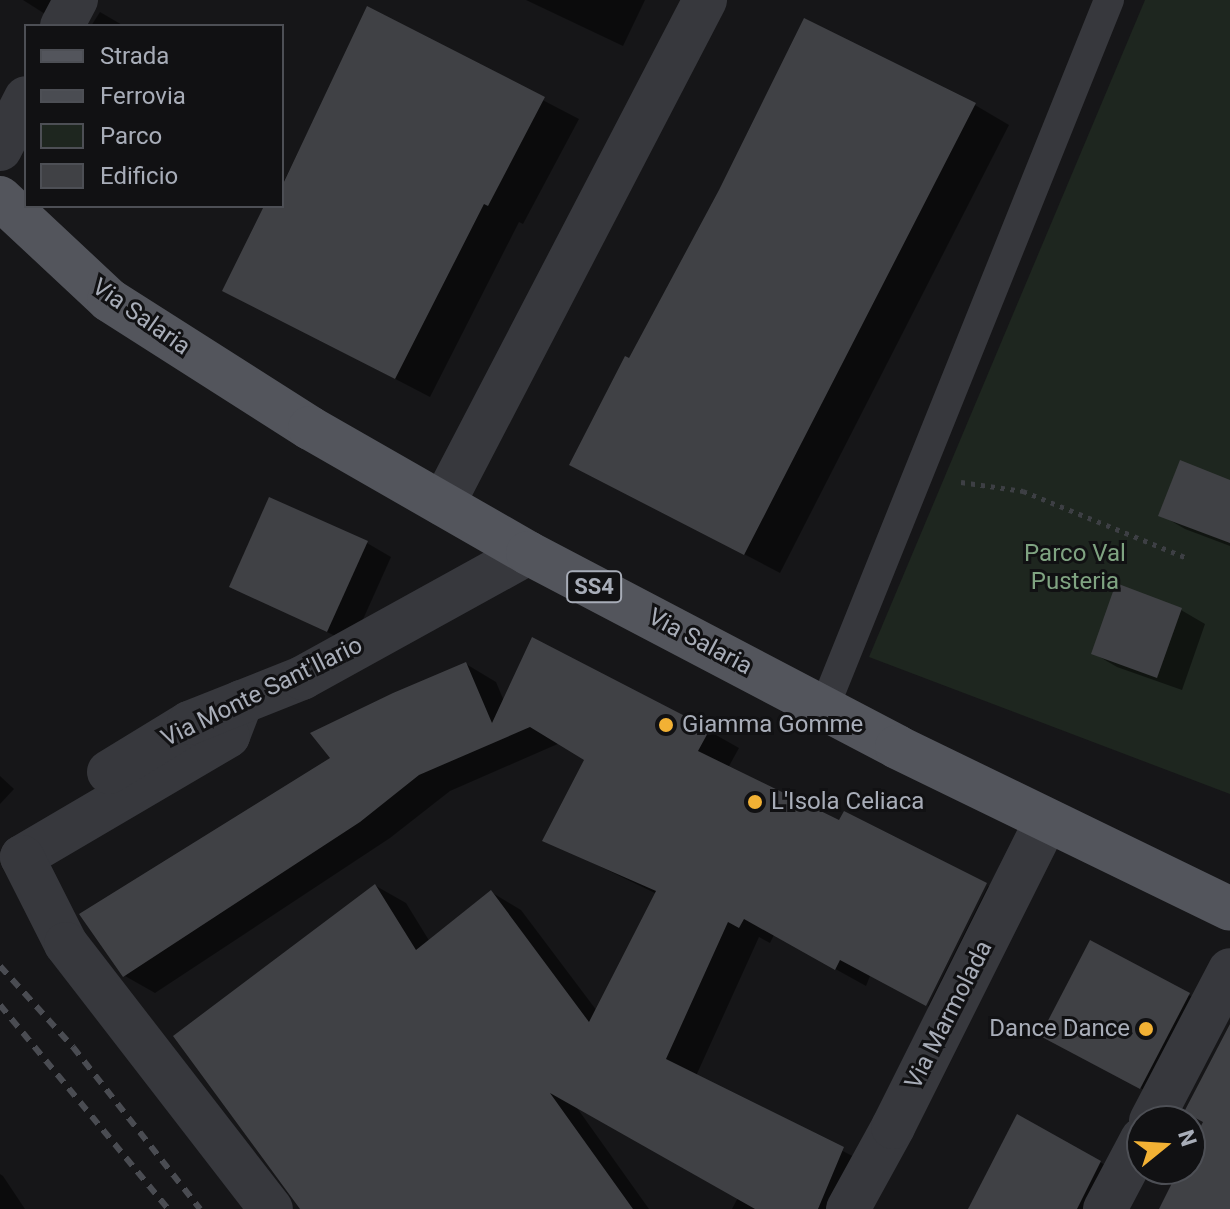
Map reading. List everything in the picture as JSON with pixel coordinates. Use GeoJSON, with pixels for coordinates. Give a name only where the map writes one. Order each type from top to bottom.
{"type":"FeatureCollection","features":[{"type":"Feature","properties":{"kind":"main road","name":"Via Salaria"},"geometry":{"type":"LineString","coordinates":[[0,198],[109,300],[310,428],[528,553],[824,708],[1230,909]]}},
{"type":"Feature","properties":{"kind":"street"},"geometry":{"type":"LineString","coordinates":[[63,24],[76,0]]}},
{"type":"Feature","properties":{"kind":"street"},"geometry":{"type":"LineString","coordinates":[[443,504],[705,0]]}},
{"type":"Feature","properties":{"kind":"street"},"geometry":{"type":"LineString","coordinates":[[0,149],[24,102]]}},
{"type":"Feature","properties":{"kind":"street","name":"Via Monte Sant'Ilario"},"geometry":{"type":"LineString","coordinates":[[0,837],[189,723],[302,678],[528,553]]}},
{"type":"Feature","properties":{"kind":"street"},"geometry":{"type":"LineString","coordinates":[[241,702],[228,736],[22,857],[66,944],[271,1209]]}},
{"type":"Feature","properties":{"kind":"street","name":"Via Marmolada"},"geometry":{"type":"LineString","coordinates":[[848,1209],[893,1127],[1047,820]]}},
{"type":"Feature","properties":{"kind":"street"},"geometry":{"type":"LineString","coordinates":[[1159,1105],[1230,970]]}},
{"type":"Feature","properties":{"kind":"street"},"geometry":{"type":"LineString","coordinates":[[1105,1209],[1126,1169]]}},
{"type":"Feature","properties":{"kind":"lane"},"geometry":{"type":"LineString","coordinates":[[824,708],[1109,0]]}},
{"type":"Feature","properties":{"kind":"path"},"geometry":{"type":"LineString","coordinates":[[916,481],[969,482],[1023,491],[1119,533],[1187,558]]}},
{"type":"Feature","properties":{"kind":"green space","name":"Parco Val Pusteria"},"geometry":{"type":"Polygon","coordinates":[[[1145,0],[1230,0],[1230,794],[869,657],[1145,0]]]}},
{"type":"Feature","properties":{"kind":"building"},"geometry":{"type":"Polygon","coordinates":[[[367,6],[545,97],[488,206],[484,204],[395,379],[222,291],[263,208],[284,208],[284,182],[367,6]]]}},
{"type":"Feature","properties":{"kind":"building"},"geometry":{"type":"Polygon","coordinates":[[[804,18],[976,103],[744,555],[569,465],[625,356],[629,358],[719,190],[804,18]]]}},
{"type":"Feature","properties":{"kind":"building"},"geometry":{"type":"Polygon","coordinates":[[[1180,460],[1230,480],[1230,543],[1158,516],[1180,460]]]}},
{"type":"Feature","properties":{"kind":"building"},"geometry":{"type":"Polygon","coordinates":[[[269,497],[368,541],[327,632],[229,587],[269,497]]]}},
{"type":"Feature","properties":{"kind":"building"},"geometry":{"type":"Polygon","coordinates":[[[1116,583],[1182,608],[1157,678],[1091,654],[1116,583]]]}},
{"type":"Feature","properties":{"kind":"building"},"geometry":{"type":"Polygon","coordinates":[[[532,637],[710,729],[698,751],[839,820],[844,811],[987,883],[926,1006],[840,960],[835,970],[744,919],[739,928],[728,922],[666,1059],[844,1147],[818,1209],[755,1209],[550,1093],[633,1209],[300,1209],[173,1036],[375,884],[416,950],[491,890],[589,1022],[656,891],[542,841],[584,760],[530,727],[419,775],[360,822],[123,977],[79,914],[330,758],[310,733],[393,693],[466,662],[492,723],[532,637]]]}},
{"type":"Feature","properties":{"kind":"building"},"geometry":{"type":"Polygon","coordinates":[[[1090,940],[1190,993],[1140,1089],[1040,1036],[1090,940]]]}},
{"type":"Feature","properties":{"kind":"building"},"geometry":{"type":"Polygon","coordinates":[[[1230,1024],[1230,1209],[1159,1209],[1171,1185],[1206,1185],[1206,1105],[1188,1105],[1230,1024]]]}},
{"type":"Feature","properties":{"kind":"building"},"geometry":{"type":"Polygon","coordinates":[[[1017,1114],[1101,1161],[1077,1209],[968,1209],[1017,1114]]]}},
{"type":"Feature","properties":{"kind":"railway"},"geometry":{"type":"LineString","coordinates":[[0,966],[73,1047],[200,1209]]}},
{"type":"Feature","properties":{"kind":"railway"},"geometry":{"type":"LineString","coordinates":[[0,1005],[168,1209]]}},
{"type":"Feature","properties":{"kind":"place","name":"Giamma Gomme"},"geometry":{"type":"Point","coordinates":[666,725]}},
{"type":"Feature","properties":{"kind":"place","name":"L'Isola Celiaca"},"geometry":{"type":"Point","coordinates":[755,802]}},
{"type":"Feature","properties":{"kind":"place","name":"Dance Dance"},"geometry":{"type":"Point","coordinates":[1146,1029]}}]}
